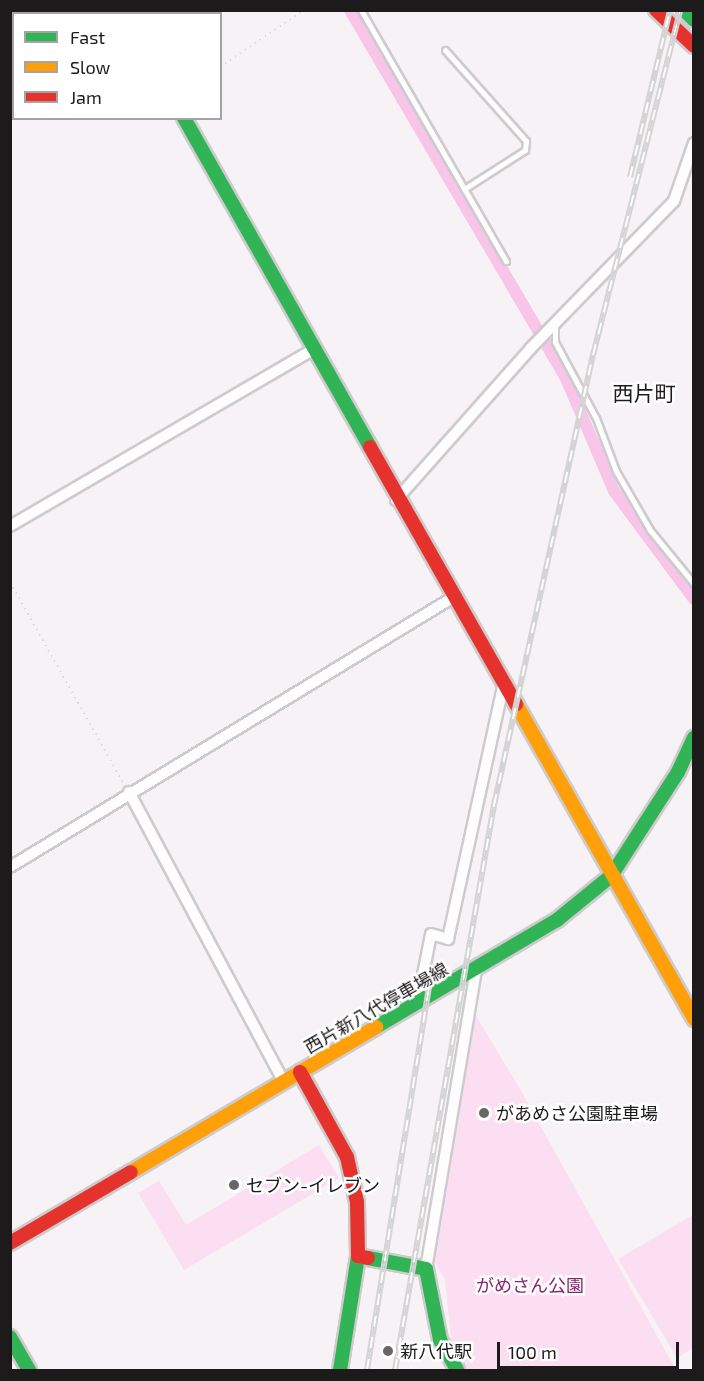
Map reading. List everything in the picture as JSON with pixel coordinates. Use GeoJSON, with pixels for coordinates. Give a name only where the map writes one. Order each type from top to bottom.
{"type":"FeatureCollection","features":[{"type":"Feature","properties":{"kind":"street"},"geometry":{"type":"LineString","coordinates":[[656,10],[693,46]]}},
{"type":"Feature","properties":{"kind":"street"},"geometry":{"type":"LineString","coordinates":[[684,10],[693,20]]}},
{"type":"Feature","properties":{"kind":"street"},"geometry":{"type":"LineString","coordinates":[[185,120],[396,500],[693,1019]]}},
{"type":"Feature","properties":{"kind":"street"},"geometry":{"type":"LineString","coordinates":[[396,500],[531,348],[674,201],[693,143]]}},
{"type":"Feature","properties":{"kind":"street"},"geometry":{"type":"LineString","coordinates":[[10,526],[312,350]]}},
{"type":"Feature","properties":{"kind":"street"},"geometry":{"type":"LineString","coordinates":[[10,867],[129,792],[452,598]]}},
{"type":"Feature","properties":{"kind":"street"},"geometry":{"type":"LineString","coordinates":[[417,1005],[431,934],[448,939],[503,686]]}},
{"type":"Feature","properties":{"kind":"street","name":"西片新八代停車場線"},"geometry":{"type":"LineString","coordinates":[[10,1243],[476,971],[557,920],[611,876],[678,772],[693,736]]}},
{"type":"Feature","properties":{"kind":"street"},"geometry":{"type":"LineString","coordinates":[[129,792],[283,1082]]}},
{"type":"Feature","properties":{"kind":"street"},"geometry":{"type":"LineString","coordinates":[[457,1371],[440,1340],[432,1278],[426,1269],[476,971]]}},
{"type":"Feature","properties":{"kind":"street"},"geometry":{"type":"LineString","coordinates":[[300,1072],[347,1157],[357,1202],[358,1256],[340,1371]]}},
{"type":"Feature","properties":{"kind":"street"},"geometry":{"type":"LineString","coordinates":[[358,1256],[426,1269]]}},
{"type":"Feature","properties":{"kind":"street"},"geometry":{"type":"LineString","coordinates":[[10,1337],[29,1371]]}},
{"type":"Feature","properties":{"kind":"lane"},"geometry":{"type":"LineString","coordinates":[[361,10],[506,261]]}},
{"type":"Feature","properties":{"kind":"lane"},"geometry":{"type":"LineString","coordinates":[[446,50],[526,141],[525,150],[464,189]]}},
{"type":"Feature","properties":{"kind":"lane"},"geometry":{"type":"LineString","coordinates":[[551,329],[555,342],[596,418],[616,471],[650,530],[693,584]]}},
{"type":"Feature","properties":{"kind":"path"},"geometry":{"type":"LineString","coordinates":[[222,66],[304,10]]}},
{"type":"Feature","properties":{"kind":"path"},"geometry":{"type":"LineString","coordinates":[[10,582],[129,792]]}},
{"type":"Feature","properties":{"kind":"green space","name":"がめさん公園"},"geometry":{"type":"Polygon","coordinates":[[[473,1011],[520,1089],[676,1370],[465,1370],[451,1338],[445,1279],[432,1258],[473,1011]]]}},
{"type":"Feature","properties":{"kind":"green space"},"geometry":{"type":"Polygon","coordinates":[[[319,1145],[339,1178],[184,1270],[138,1193],[159,1181],[186,1225],[319,1145]]]}},
{"type":"Feature","properties":{"kind":"green space"},"geometry":{"type":"Polygon","coordinates":[[[693,1215],[693,1348],[677,1358],[618,1259],[693,1215]]]}},
{"type":"Feature","properties":{"kind":"waterway"},"geometry":{"type":"LineString","coordinates":[[350,10],[565,376],[614,491],[694,599]]}},
{"type":"Feature","properties":{"kind":"railway"},"geometry":{"type":"LineString","coordinates":[[630,177],[670,10]]}},
{"type":"Feature","properties":{"kind":"railway"},"geometry":{"type":"LineString","coordinates":[[395,1370],[494,805],[593,355],[680,10]]}},
{"type":"Feature","properties":{"kind":"railway"},"geometry":{"type":"LineString","coordinates":[[367,1370],[433,963]]}},
{"type":"Feature","properties":{"kind":"traffic: fast"},"geometry":{"type":"LineString","coordinates":[[684,10],[694,20]]}},
{"type":"Feature","properties":{"kind":"traffic: fast"},"geometry":{"type":"LineString","coordinates":[[185,120],[370,447]]}},
{"type":"Feature","properties":{"kind":"traffic: fast"},"geometry":{"type":"LineString","coordinates":[[376,1027],[557,920],[611,876],[678,772],[694,737]]}},
{"type":"Feature","properties":{"kind":"traffic: fast"},"geometry":{"type":"LineString","coordinates":[[340,1370],[358,1256]]}},
{"type":"Feature","properties":{"kind":"traffic: fast"},"geometry":{"type":"LineString","coordinates":[[368,1258],[426,1269],[440,1340],[457,1370]]}},
{"type":"Feature","properties":{"kind":"traffic: fast"},"geometry":{"type":"LineString","coordinates":[[10,1337],[29,1370]]}},
{"type":"Feature","properties":{"kind":"traffic: slow"},"geometry":{"type":"LineString","coordinates":[[516,704],[694,1019]]}},
{"type":"Feature","properties":{"kind":"traffic: slow"},"geometry":{"type":"LineString","coordinates":[[131,1172],[376,1027]]}},
{"type":"Feature","properties":{"kind":"traffic: jam"},"geometry":{"type":"LineString","coordinates":[[656,10],[694,46]]}},
{"type":"Feature","properties":{"kind":"traffic: jam"},"geometry":{"type":"LineString","coordinates":[[370,447],[516,704]]}},
{"type":"Feature","properties":{"kind":"traffic: jam"},"geometry":{"type":"LineString","coordinates":[[300,1072],[347,1157],[357,1202],[358,1256],[368,1258]]}},
{"type":"Feature","properties":{"kind":"traffic: jam"},"geometry":{"type":"LineString","coordinates":[[10,1243],[131,1172]]}},
{"type":"Feature","properties":{"kind":"place","name":"があめさ公園駐車場"},"geometry":{"type":"Point","coordinates":[484,1113]}},
{"type":"Feature","properties":{"kind":"place","name":"セブン-イレブン"},"geometry":{"type":"Point","coordinates":[234,1185]}},
{"type":"Feature","properties":{"kind":"place","name":"新八代駅"},"geometry":{"type":"Point","coordinates":[388,1351]}},
{"type":"Feature","properties":{"kind":"district","name":"西片町"},"geometry":{"type":"Point","coordinates":[644,393]}}]}
